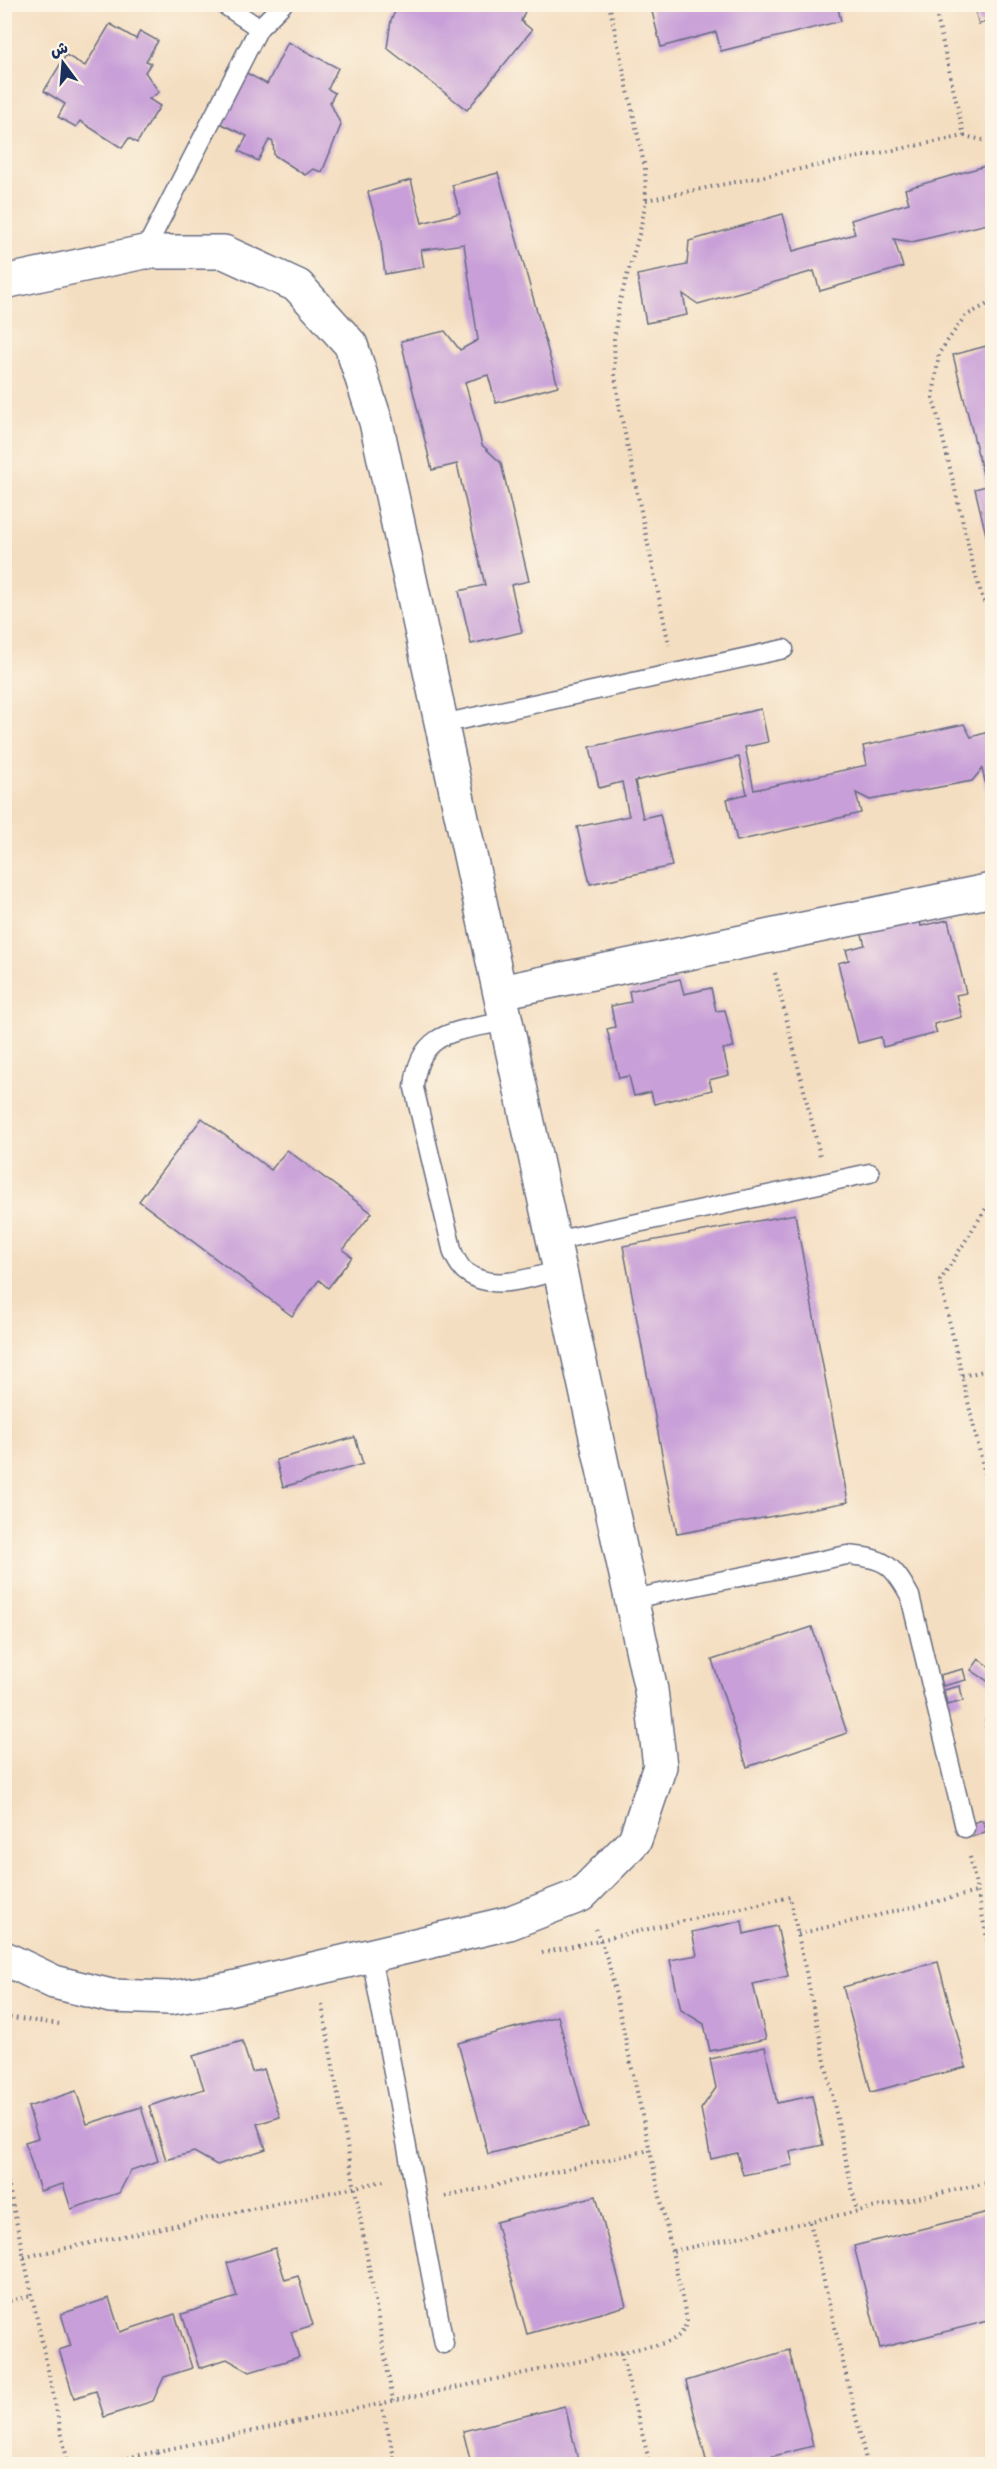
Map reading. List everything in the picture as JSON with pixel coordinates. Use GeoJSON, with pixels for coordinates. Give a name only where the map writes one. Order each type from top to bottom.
{"type":"FeatureCollection","features":[{"type":"Feature","properties":{"kind":"street"},"geometry":{"type":"LineString","coordinates":[[4,282],[144,252],[224,252],[298,286],[351,345],[376,422],[442,724],[632,1599],[651,1690],[660,1767],[635,1840],[581,1895],[509,1923],[228,1989],[170,1998],[111,1996],[54,1982],[4,1958]]}},
{"type":"Feature","properties":{"kind":"street"},"geometry":{"type":"LineString","coordinates":[[503,1007],[766,937],[993,890]]}},
{"type":"Feature","properties":{"kind":"lane"},"geometry":{"type":"LineString","coordinates":[[223,4],[259,28]]}},
{"type":"Feature","properties":{"kind":"lane"},"geometry":{"type":"LineString","coordinates":[[144,252],[259,28],[283,4]]}},
{"type":"Feature","properties":{"kind":"lane"},"geometry":{"type":"LineString","coordinates":[[442,724],[784,649]]}},
{"type":"Feature","properties":{"kind":"lane"},"geometry":{"type":"LineString","coordinates":[[503,1007],[445,1035],[427,1047],[416,1066],[414,1088],[453,1253],[464,1271],[484,1282],[507,1282],[557,1256],[826,1182],[870,1173]]}},
{"type":"Feature","properties":{"kind":"lane"},"geometry":{"type":"LineString","coordinates":[[632,1599],[847,1555],[874,1557],[897,1572],[910,1596],[965,1828]]}},
{"type":"Feature","properties":{"kind":"lane"},"geometry":{"type":"LineString","coordinates":[[371,1956],[444,2344]]}},
{"type":"Feature","properties":{"kind":"path"},"geometry":{"type":"LineString","coordinates":[[609,4],[645,168],[646,200],[640,231],[619,304],[615,339],[615,375],[620,410],[675,672]]}},
{"type":"Feature","properties":{"kind":"path"},"geometry":{"type":"LineString","coordinates":[[934,4],[964,135]]}},
{"type":"Feature","properties":{"kind":"path"},"geometry":{"type":"LineString","coordinates":[[646,200],[964,135],[993,142]]}},
{"type":"Feature","properties":{"kind":"path"},"geometry":{"type":"LineString","coordinates":[[993,302],[965,316],[939,353],[933,397],[974,569],[983,600],[993,613]]}},
{"type":"Feature","properties":{"kind":"path"},"geometry":{"type":"LineString","coordinates":[[766,937],[826,1182]]}},
{"type":"Feature","properties":{"kind":"path"},"geometry":{"type":"LineString","coordinates":[[993,1199],[940,1281],[993,1505]]}},
{"type":"Feature","properties":{"kind":"path"},"geometry":{"type":"LineString","coordinates":[[962,1376],[993,1369]]}},
{"type":"Feature","properties":{"kind":"path"},"geometry":{"type":"LineString","coordinates":[[965,1828],[993,1962]]}},
{"type":"Feature","properties":{"kind":"path"},"geometry":{"type":"LineString","coordinates":[[798,1934],[977,1892]]}},
{"type":"Feature","properties":{"kind":"path"},"geometry":{"type":"LineString","coordinates":[[98,2464],[621,2353],[665,2343],[676,2339],[684,2331],[687,2320],[673,2251],[609,1964],[581,1895]]}},
{"type":"Feature","properties":{"kind":"path"},"geometry":{"type":"LineString","coordinates":[[601,1941],[790,1898],[856,2212]]}},
{"type":"Feature","properties":{"kind":"path"},"geometry":{"type":"LineString","coordinates":[[321,1998],[393,2401]]}},
{"type":"Feature","properties":{"kind":"path"},"geometry":{"type":"LineString","coordinates":[[418,2203],[650,2150]]}},
{"type":"Feature","properties":{"kind":"path"},"geometry":{"type":"LineString","coordinates":[[4,2164],[68,2464]]}},
{"type":"Feature","properties":{"kind":"path"},"geometry":{"type":"LineString","coordinates":[[24,2258],[412,2175]]}},
{"type":"Feature","properties":{"kind":"path"},"geometry":{"type":"LineString","coordinates":[[673,2251],[993,2182]]}},
{"type":"Feature","properties":{"kind":"path"},"geometry":{"type":"LineString","coordinates":[[810,2222],[867,2464]]}},
{"type":"Feature","properties":{"kind":"path"},"geometry":{"type":"LineString","coordinates":[[4,2302],[32,2296]]}},
{"type":"Feature","properties":{"kind":"path"},"geometry":{"type":"LineString","coordinates":[[621,2353],[650,2464]]}},
{"type":"Feature","properties":{"kind":"path"},"geometry":{"type":"LineString","coordinates":[[381,2404],[396,2464]]}},
{"type":"Feature","properties":{"kind":"path"},"geometry":{"type":"LineString","coordinates":[[157,2452],[160,2464]]}},
{"type":"Feature","properties":{"kind":"building"},"geometry":{"type":"Polygon","coordinates":[[[399,4],[528,4],[521,21],[532,30],[467,110],[387,48],[391,20],[399,4]]]}},
{"type":"Feature","properties":{"kind":"building"},"geometry":{"type":"Polygon","coordinates":[[[650,4],[837,4],[841,21],[721,51],[716,32],[661,47],[650,4]]]}},
{"type":"Feature","properties":{"kind":"building"},"geometry":{"type":"Polygon","coordinates":[[[973,4],[992,4],[992,20],[979,24],[973,4]]]}},
{"type":"Feature","properties":{"kind":"building"},"geometry":{"type":"Polygon","coordinates":[[[110,24],[136,39],[140,31],[158,41],[146,61],[151,63],[145,72],[159,92],[149,99],[160,106],[137,143],[129,138],[122,148],[80,121],[76,127],[58,117],[65,104],[44,91],[66,55],[85,66],[110,24]]]}},
{"type":"Feature","properties":{"kind":"building"},"geometry":{"type":"Polygon","coordinates":[[[288,42],[338,68],[328,89],[335,93],[330,102],[341,125],[322,172],[313,169],[305,175],[274,155],[273,142],[269,140],[258,161],[239,151],[247,136],[215,121],[241,70],[267,84],[288,42]]]}},
{"type":"Feature","properties":{"kind":"building"},"geometry":{"type":"Polygon","coordinates":[[[992,164],[992,223],[912,242],[894,239],[903,267],[820,291],[814,271],[698,304],[683,294],[687,315],[646,323],[637,275],[687,265],[689,241],[783,214],[793,251],[855,234],[851,220],[909,203],[905,189],[992,164]]]}},
{"type":"Feature","properties":{"kind":"building"},"geometry":{"type":"Polygon","coordinates":[[[498,173],[558,386],[496,403],[488,375],[465,382],[482,445],[501,463],[529,581],[511,585],[522,632],[471,644],[459,591],[485,585],[457,464],[432,470],[401,341],[445,331],[460,350],[478,340],[464,244],[421,250],[424,267],[385,274],[380,236],[368,192],[411,180],[422,223],[460,213],[452,185],[498,173]]]}},
{"type":"Feature","properties":{"kind":"building"},"geometry":{"type":"Polygon","coordinates":[[[990,345],[992,352],[992,547],[989,547],[975,489],[986,486],[953,355],[990,345]]]}},
{"type":"Feature","properties":{"kind":"building"},"geometry":{"type":"Polygon","coordinates":[[[761,709],[768,742],[745,747],[754,790],[867,765],[863,746],[964,724],[971,737],[992,731],[992,793],[988,794],[982,769],[972,781],[870,800],[856,793],[861,813],[737,841],[727,799],[747,794],[739,757],[635,781],[643,818],[660,814],[672,866],[590,884],[577,827],[629,816],[622,782],[599,788],[590,747],[761,709]]]}},
{"type":"Feature","properties":{"kind":"building"},"geometry":{"type":"Polygon","coordinates":[[[918,914],[921,926],[948,920],[966,993],[956,995],[962,1017],[934,1024],[937,1033],[883,1047],[881,1037],[858,1043],[838,963],[849,960],[846,950],[865,945],[860,928],[918,914]]]}},
{"type":"Feature","properties":{"kind":"building"},"geometry":{"type":"Polygon","coordinates":[[[680,979],[684,994],[711,988],[716,1011],[725,1010],[734,1047],[723,1049],[729,1075],[709,1080],[712,1090],[654,1104],[651,1092],[634,1096],[629,1076],[619,1078],[607,1029],[615,1027],[611,1006],[631,1002],[629,991],[680,979]]]}},
{"type":"Feature","properties":{"kind":"building"},"geometry":{"type":"Polygon","coordinates":[[[202,1118],[271,1170],[287,1150],[372,1213],[343,1250],[352,1257],[328,1288],[319,1280],[292,1316],[139,1201],[202,1118]]]}},
{"type":"Feature","properties":{"kind":"building"},"geometry":{"type":"Polygon","coordinates":[[[795,1214],[848,1502],[677,1534],[623,1246],[795,1214]]]}},
{"type":"Feature","properties":{"kind":"building"},"geometry":{"type":"Polygon","coordinates":[[[355,1437],[363,1464],[283,1487],[276,1460],[355,1437]]]}},
{"type":"Feature","properties":{"kind":"building"},"geometry":{"type":"Polygon","coordinates":[[[812,1627],[847,1733],[747,1767],[712,1660],[812,1627]]]}},
{"type":"Feature","properties":{"kind":"building"},"geometry":{"type":"Polygon","coordinates":[[[979,1659],[992,1669],[992,1684],[971,1670],[979,1659]]]}},
{"type":"Feature","properties":{"kind":"building"},"geometry":{"type":"Polygon","coordinates":[[[963,1669],[966,1680],[943,1686],[940,1675],[963,1669]]]}},
{"type":"Feature","properties":{"kind":"building"},"geometry":{"type":"Polygon","coordinates":[[[960,1686],[963,1701],[947,1705],[944,1690],[960,1686]]]}},
{"type":"Feature","properties":{"kind":"building"},"geometry":{"type":"Polygon","coordinates":[[[992,1718],[992,1738],[985,1721],[992,1718]]]}},
{"type":"Feature","properties":{"kind":"building"},"geometry":{"type":"Polygon","coordinates":[[[982,1820],[987,1831],[972,1837],[967,1825],[982,1820]]]}},
{"type":"Feature","properties":{"kind":"building"},"geometry":{"type":"Polygon","coordinates":[[[742,1921],[744,1934],[777,1926],[788,1976],[753,1984],[766,2039],[710,2051],[704,2024],[681,2010],[670,1960],[697,1955],[692,1932],[742,1921]]]}},
{"type":"Feature","properties":{"kind":"building"},"geometry":{"type":"Polygon","coordinates":[[[938,1962],[966,2067],[871,2092],[843,1987],[938,1962]]]}},
{"type":"Feature","properties":{"kind":"building"},"geometry":{"type":"Polygon","coordinates":[[[558,2016],[588,2128],[488,2154],[458,2043],[558,2016]]]}},
{"type":"Feature","properties":{"kind":"building"},"geometry":{"type":"Polygon","coordinates":[[[242,2041],[252,2072],[264,2069],[280,2117],[257,2124],[266,2149],[217,2165],[194,2152],[166,2160],[149,2106],[204,2089],[193,2056],[242,2041]]]}},
{"type":"Feature","properties":{"kind":"building"},"geometry":{"type":"Polygon","coordinates":[[[765,2047],[777,2103],[812,2096],[823,2145],[790,2152],[793,2165],[743,2175],[737,2153],[711,2159],[701,2109],[716,2088],[710,2059],[765,2047]]]}},
{"type":"Feature","properties":{"kind":"building"},"geometry":{"type":"Polygon","coordinates":[[[76,2091],[87,2124],[141,2107],[158,2161],[131,2170],[119,2193],[71,2209],[63,2184],[40,2191],[25,2142],[38,2138],[28,2107],[76,2091]]]}},
{"type":"Feature","properties":{"kind":"building"},"geometry":{"type":"Polygon","coordinates":[[[596,2196],[626,2306],[527,2334],[496,2222],[596,2196]]]}},
{"type":"Feature","properties":{"kind":"building"},"geometry":{"type":"Polygon","coordinates":[[[992,2211],[992,2320],[880,2348],[854,2246],[992,2211]]]}},
{"type":"Feature","properties":{"kind":"building"},"geometry":{"type":"Polygon","coordinates":[[[275,2248],[285,2280],[298,2276],[313,2325],[291,2332],[299,2357],[250,2372],[227,2359],[199,2368],[182,2314],[237,2297],[227,2263],[275,2248]]]}},
{"type":"Feature","properties":{"kind":"building"},"geometry":{"type":"Polygon","coordinates":[[[109,2298],[120,2332],[175,2314],[192,2368],[164,2377],[153,2401],[104,2417],[96,2391],[74,2398],[59,2350],[71,2346],[61,2314],[109,2298]]]}},
{"type":"Feature","properties":{"kind":"building"},"geometry":{"type":"Polygon","coordinates":[[[789,2350],[813,2446],[742,2464],[707,2464],[686,2381],[789,2350]]]}},
{"type":"Feature","properties":{"kind":"building"},"geometry":{"type":"Polygon","coordinates":[[[565,2406],[579,2464],[471,2464],[463,2431],[565,2406]]]}}]}
